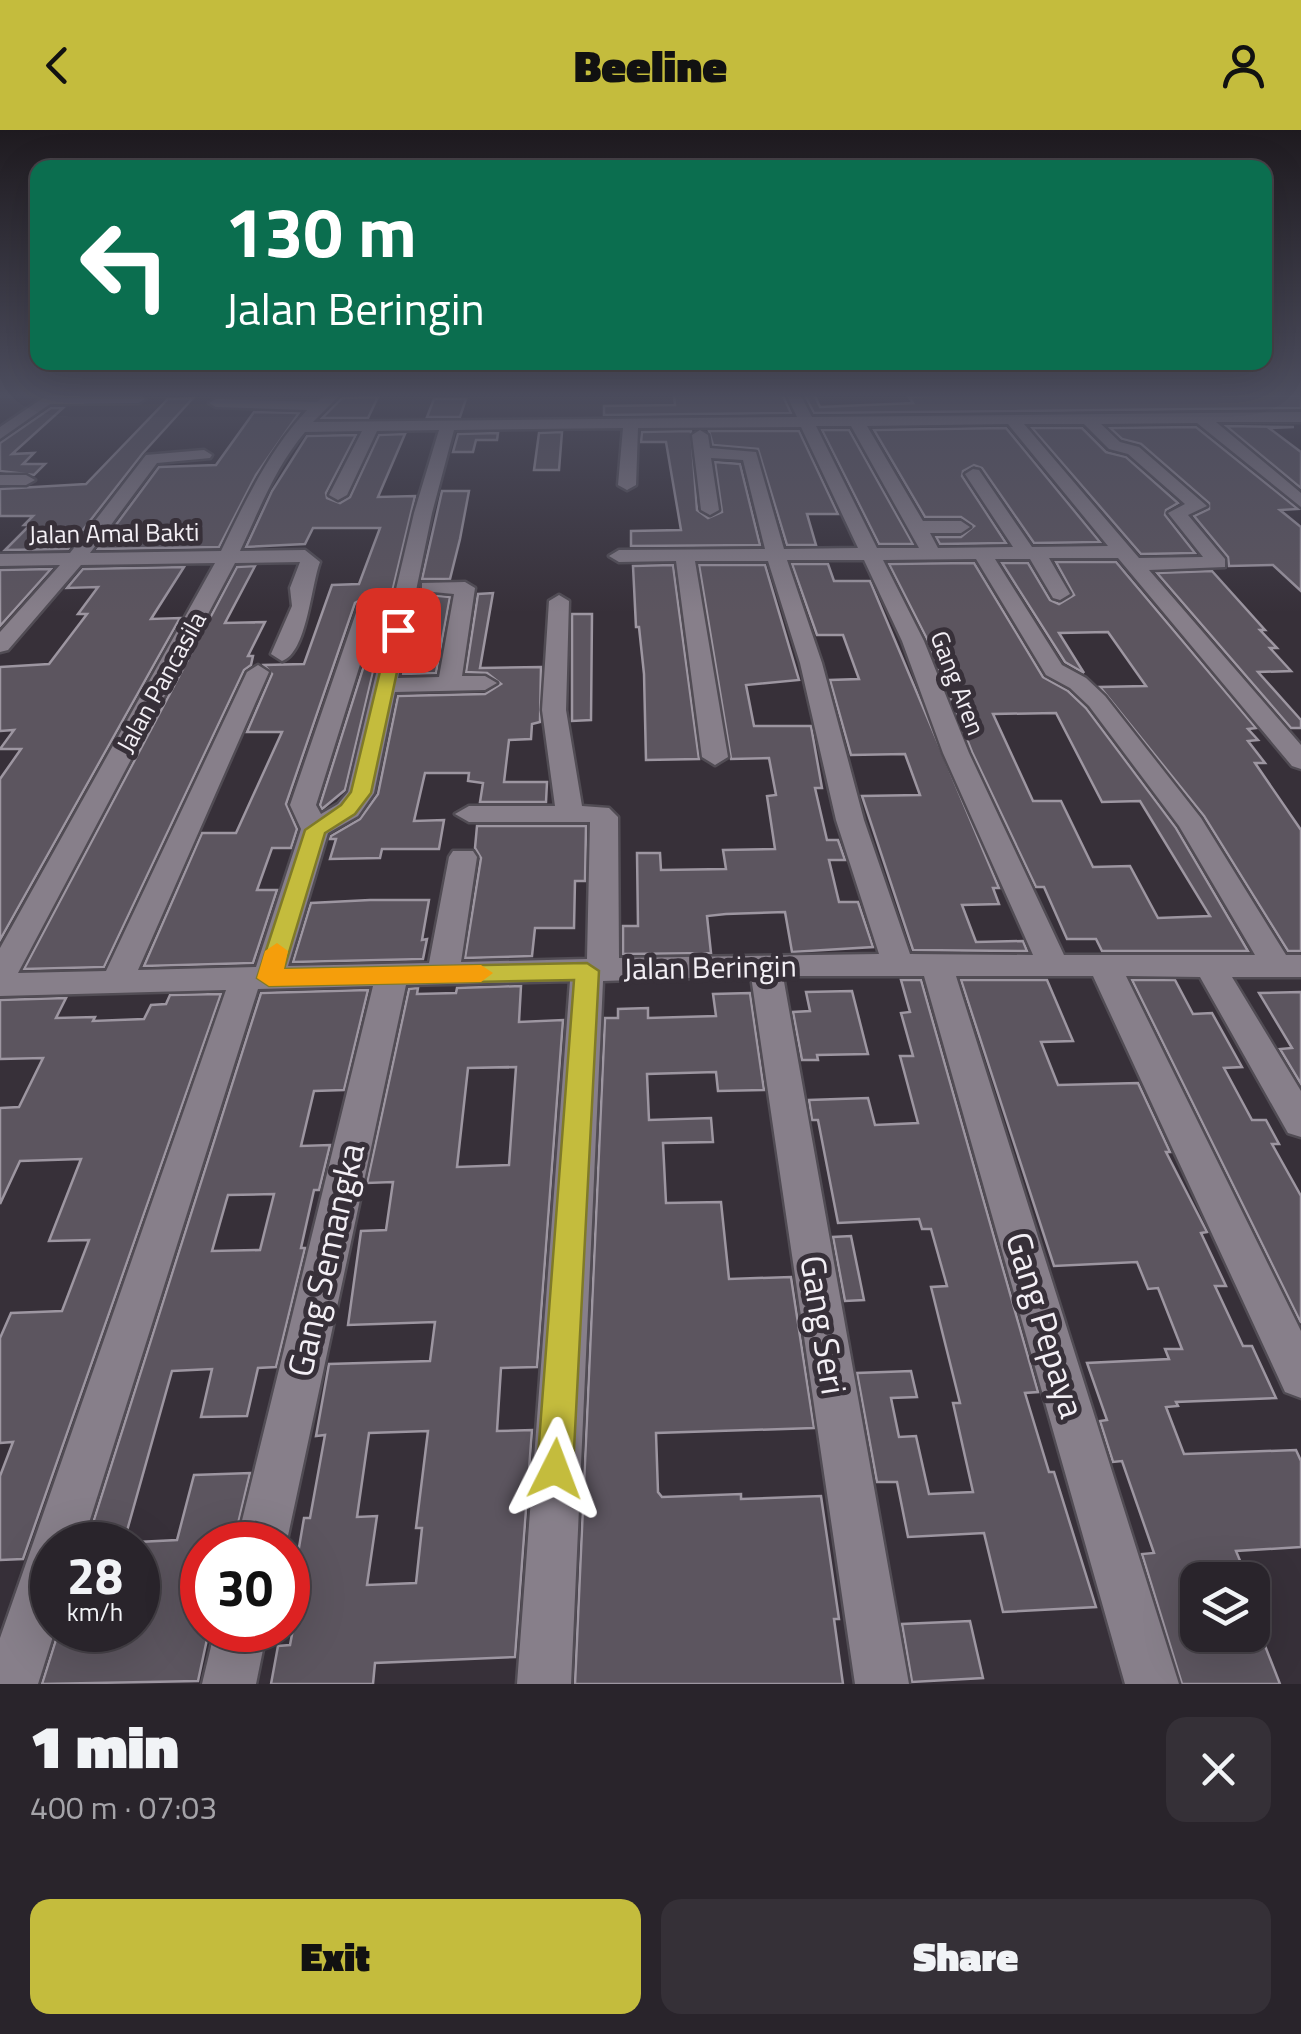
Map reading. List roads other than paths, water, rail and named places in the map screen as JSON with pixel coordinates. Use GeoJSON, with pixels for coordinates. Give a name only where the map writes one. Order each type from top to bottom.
{"type":"FeatureCollection","features":[{"type":"Feature","properties":{"kind":"street"},"geometry":{"type":"LineString","coordinates":[[0,645],[42,602],[145,469]]}},
{"type":"Feature","properties":{"kind":"street","name":"Jalan Pancasila"},"geometry":{"type":"LineString","coordinates":[[0,977],[229,556],[272,469]]}},
{"type":"Feature","properties":{"kind":"street"},"geometry":{"type":"LineString","coordinates":[[338,494],[351,469]]}},
{"type":"Feature","properties":{"kind":"street"},"geometry":{"type":"LineString","coordinates":[[66,1522],[258,978],[315,830],[357,802],[435,469]]}},
{"type":"Feature","properties":{"kind":"street"},"geometry":{"type":"LineString","coordinates":[[627,486],[628,469]]}},
{"type":"Feature","properties":{"kind":"street"},"geometry":{"type":"LineString","coordinates":[[706,469],[710,510]]}},
{"type":"Feature","properties":{"kind":"street","name":"Gang Pepaya"},"geometry":{"type":"LineString","coordinates":[[753,469],[776,556],[811,663],[850,820],[918,965],[1152,1684]]}},
{"type":"Feature","properties":{"kind":"street","name":"Gang Aren"},"geometry":{"type":"LineString","coordinates":[[829,469],[913,641],[956,753],[1054,967]]}},
{"type":"Feature","properties":{"kind":"street"},"geometry":{"type":"LineString","coordinates":[[890,469],[932,553]]}},
{"type":"Feature","properties":{"kind":"street"},"geometry":{"type":"LineString","coordinates":[[1047,469],[1301,760]]}},
{"type":"Feature","properties":{"kind":"street"},"geometry":{"type":"LineString","coordinates":[[619,556],[1031,552],[1218,563],[1177,513],[1198,506],[1154,469]]}},
{"type":"Feature","properties":{"kind":"street"},"geometry":{"type":"LineString","coordinates":[[1261,469],[1301,502]]}},
{"type":"Feature","properties":{"kind":"street"},"geometry":{"type":"LineString","coordinates":[[973,474],[1060,594]]}},
{"type":"Feature","properties":{"kind":"street"},"geometry":{"type":"LineString","coordinates":[[0,480],[26,480]]}},
{"type":"Feature","properties":{"kind":"street"},"geometry":{"type":"LineString","coordinates":[[918,527],[961,527]]}},
{"type":"Feature","properties":{"kind":"street"},"geometry":{"type":"LineString","coordinates":[[981,552],[1054,670],[1078,683],[1097,701],[1191,824],[1289,966]]}},
{"type":"Feature","properties":{"kind":"street","name":"Jalan Amal Bakti"},"geometry":{"type":"LineString","coordinates":[[0,560],[299,554],[310,562],[300,588],[302,606],[282,654]]}},
{"type":"Feature","properties":{"kind":"street"},"geometry":{"type":"LineString","coordinates":[[685,556],[715,757]]}},
{"type":"Feature","properties":{"kind":"street"},"geometry":{"type":"LineString","coordinates":[[429,587],[465,588],[449,684]]}},
{"type":"Feature","properties":{"kind":"street"},"geometry":{"type":"LineString","coordinates":[[559,601],[554,710],[570,814]]}},
{"type":"Feature","properties":{"kind":"street"},"geometry":{"type":"LineString","coordinates":[[315,830],[303,805],[369,604]]}},
{"type":"Feature","properties":{"kind":"street"},"geometry":{"type":"LineString","coordinates":[[117,982],[258,672]]}},
{"type":"Feature","properties":{"kind":"street"},"geometry":{"type":"LineString","coordinates":[[384,684],[485,684]]}},
{"type":"Feature","properties":{"kind":"street"},"geometry":{"type":"LineString","coordinates":[[469,814],[604,817],[544,1684]]}},
{"type":"Feature","properties":{"kind":"street"},"geometry":{"type":"LineString","coordinates":[[443,974],[463,857]]}},
{"type":"Feature","properties":{"kind":"street","name":"Jalan Beringin"},"geometry":{"type":"LineString","coordinates":[[0,985],[764,966],[1289,966]]}},
{"type":"Feature","properties":{"kind":"street","name":"Gang Seri"},"geometry":{"type":"LineString","coordinates":[[764,966],[882,1684]]}},
{"type":"Feature","properties":{"kind":"street"},"geometry":{"type":"LineString","coordinates":[[1105,966],[1301,1378]]}},
{"type":"Feature","properties":{"kind":"street"},"geometry":{"type":"LineString","coordinates":[[1210,967],[1301,1123]]}},
{"type":"Feature","properties":{"kind":"street","name":"Gang Semangka"},"geometry":{"type":"LineString","coordinates":[[266,1522],[392,975]]}},
{"type":"Feature","properties":{"kind":"street"},"geometry":{"type":"LineString","coordinates":[[11,1684],[30,1627]]}},
{"type":"Feature","properties":{"kind":"street"},"geometry":{"type":"LineString","coordinates":[[229,1684],[236,1652]]}}]}
